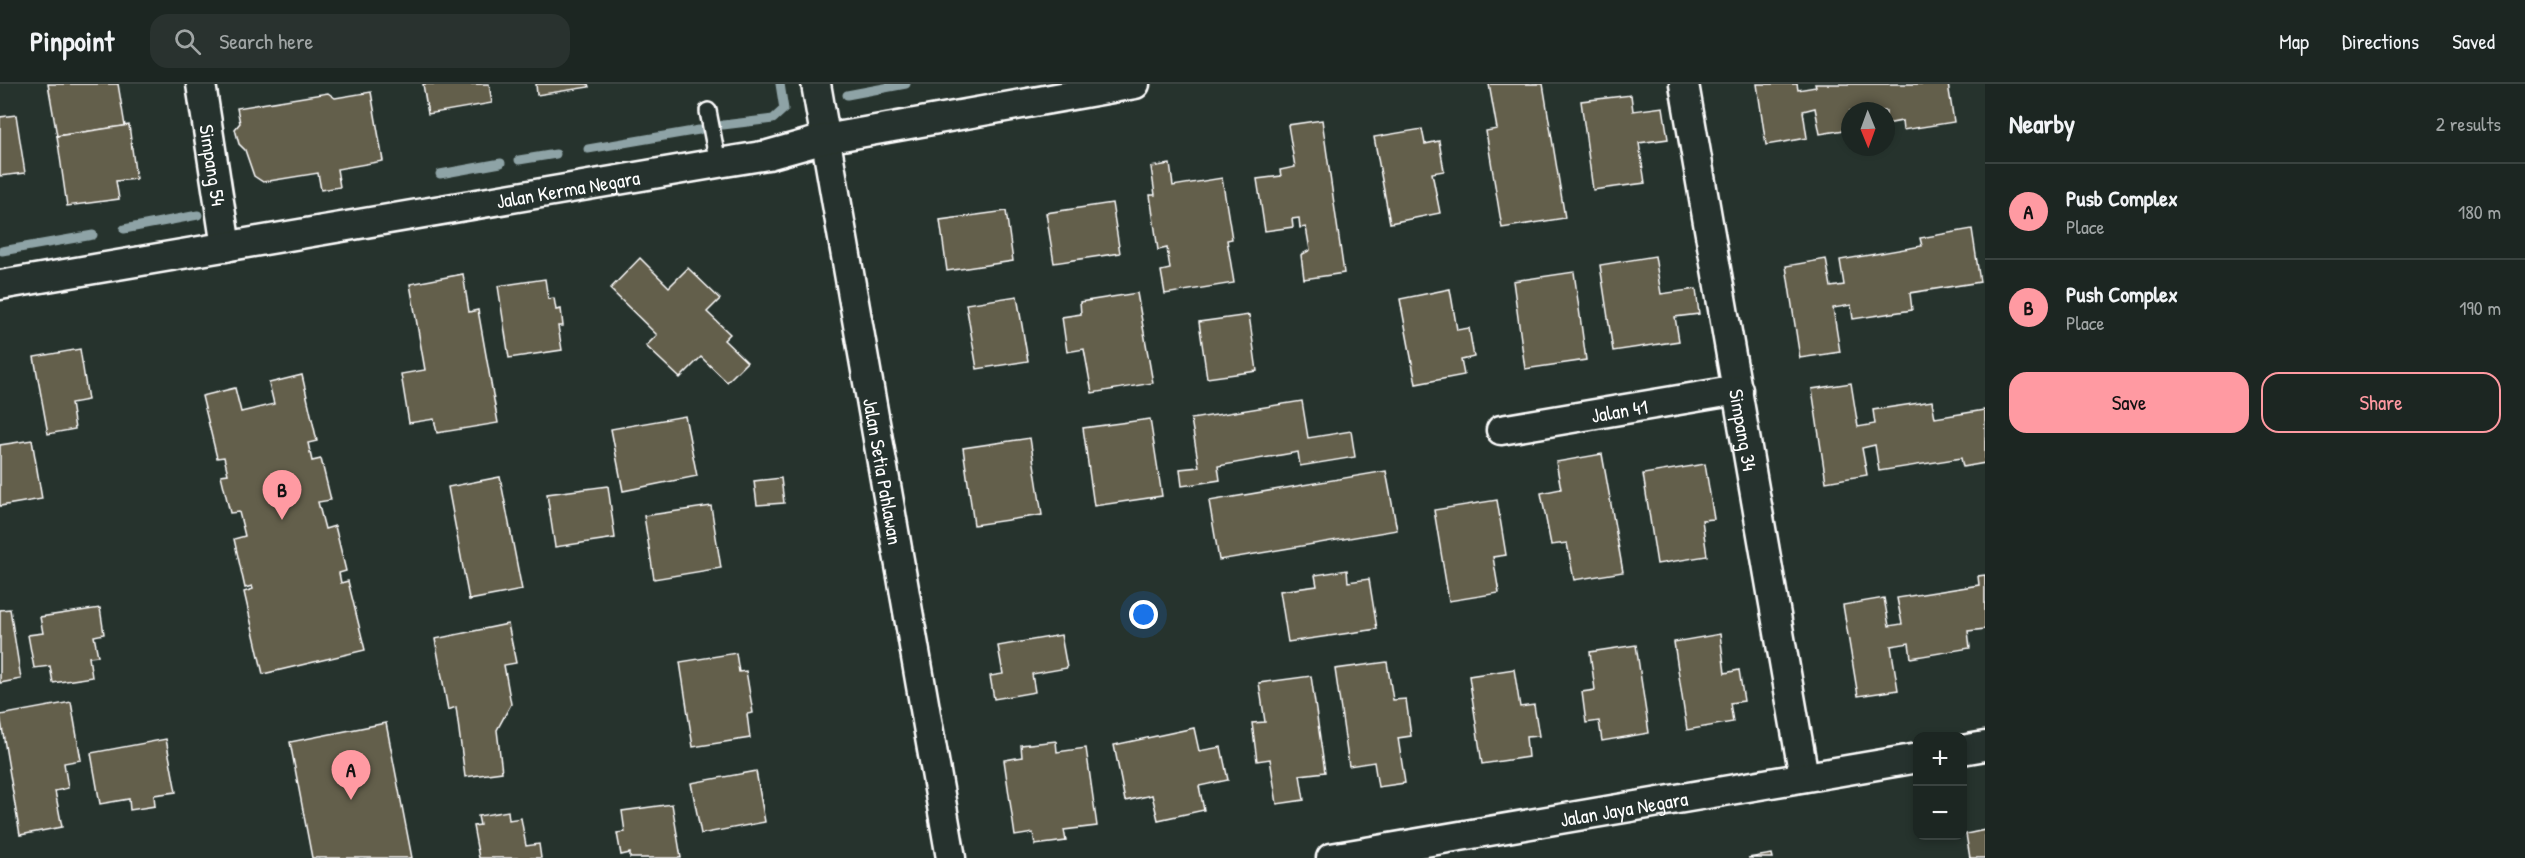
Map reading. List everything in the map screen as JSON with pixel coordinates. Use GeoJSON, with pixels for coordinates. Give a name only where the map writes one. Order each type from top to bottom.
{"type":"FeatureCollection","features":[{"type":"Feature","properties":{"kind":"street","name":"Simpang 54"},"geometry":{"type":"LineString","coordinates":[[201,84],[226,247]]}},
{"type":"Feature","properties":{"kind":"street","name":"Jalan Setia Pahlawan"},"geometry":{"type":"LineString","coordinates":[[816,84],[951,858]]}},
{"type":"Feature","properties":{"kind":"street","name":"Jalan Kerma Negara"},"geometry":{"type":"LineString","coordinates":[[0,285],[718,164],[768,155],[825,139],[1135,84]]}},
{"type":"Feature","properties":{"kind":"street","name":"Simpang 34"},"geometry":{"type":"LineString","coordinates":[[1683,84],[1804,777]]}},
{"type":"Feature","properties":{"kind":"street","name":"Jalan 41"},"geometry":{"type":"LineString","coordinates":[[1501,430],[1738,390]]}},
{"type":"Feature","properties":{"kind":"street"},"geometry":{"type":"LineString","coordinates":[[1967,749],[1985,746]]}},
{"type":"Feature","properties":{"kind":"street","name":"Jalan Jaya Negara"},"geometry":{"type":"LineString","coordinates":[[1331,858],[1913,759]]}},
{"type":"Feature","properties":{"kind":"lane"},"geometry":{"type":"LineString","coordinates":[[708,111],[718,164]]}},
{"type":"Feature","properties":{"kind":"building"},"geometry":{"type":"Polygon","coordinates":[[[48,84],[118,84],[125,126],[57,136],[48,84]]]}},
{"type":"Feature","properties":{"kind":"building"},"geometry":{"type":"Polygon","coordinates":[[[423,84],[489,84],[492,103],[428,114],[423,84]]]}},
{"type":"Feature","properties":{"kind":"building"},"geometry":{"type":"Polygon","coordinates":[[[536,84],[588,84],[589,87],[537,95],[536,84]]]}},
{"type":"Feature","properties":{"kind":"building"},"geometry":{"type":"Polygon","coordinates":[[[1489,84],[1543,84],[1565,218],[1502,228],[1486,131],[1497,129],[1489,84]]]}},
{"type":"Feature","properties":{"kind":"building"},"geometry":{"type":"Polygon","coordinates":[[[1757,84],[1797,84],[1798,90],[1816,87],[1815,84],[1948,84],[1954,122],[1903,130],[1902,121],[1895,122],[1895,102],[1841,102],[1841,130],[1820,134],[1815,108],[1803,111],[1807,138],[1766,145],[1757,84]]]}},
{"type":"Feature","properties":{"kind":"building"},"geometry":{"type":"Polygon","coordinates":[[[371,92],[383,161],[337,169],[340,187],[321,190],[318,173],[263,182],[254,176],[245,150],[239,144],[235,129],[240,123],[237,108],[328,93],[335,98],[371,92]]]}},
{"type":"Feature","properties":{"kind":"building"},"geometry":{"type":"Polygon","coordinates":[[[1631,95],[1633,111],[1663,107],[1668,139],[1639,143],[1645,183],[1593,190],[1581,101],[1631,95]]]}},
{"type":"Feature","properties":{"kind":"building"},"geometry":{"type":"Polygon","coordinates":[[[16,115],[25,173],[0,176],[0,117],[16,115]]]}},
{"type":"Feature","properties":{"kind":"building"},"geometry":{"type":"Polygon","coordinates":[[[1322,120],[1344,273],[1304,279],[1301,255],[1310,250],[1306,227],[1300,228],[1299,218],[1292,219],[1293,227],[1265,231],[1257,179],[1281,176],[1280,170],[1295,167],[1288,125],[1322,120]]]}},
{"type":"Feature","properties":{"kind":"building"},"geometry":{"type":"Polygon","coordinates":[[[129,125],[136,179],[116,181],[119,199],[67,206],[57,136],[129,125]]]}},
{"type":"Feature","properties":{"kind":"building"},"geometry":{"type":"Polygon","coordinates":[[[1422,129],[1425,144],[1439,141],[1444,171],[1432,173],[1440,213],[1390,223],[1374,137],[1422,129]]]}},
{"type":"Feature","properties":{"kind":"building"},"geometry":{"type":"Polygon","coordinates":[[[1170,164],[1173,186],[1222,178],[1232,239],[1227,240],[1234,283],[1165,294],[1161,271],[1170,269],[1167,248],[1158,250],[1150,195],[1155,195],[1151,167],[1170,164]]]}},
{"type":"Feature","properties":{"kind":"building"},"geometry":{"type":"Polygon","coordinates":[[[1112,203],[1120,253],[1054,263],[1046,213],[1112,203]]]}},
{"type":"Feature","properties":{"kind":"building"},"geometry":{"type":"Polygon","coordinates":[[[1006,211],[1013,261],[947,271],[940,220],[1006,211]]]}},
{"type":"Feature","properties":{"kind":"building"},"geometry":{"type":"Polygon","coordinates":[[[1972,229],[1980,282],[1910,293],[1912,310],[1853,319],[1851,305],[1833,308],[1840,352],[1800,358],[1786,266],[1826,259],[1831,287],[1844,285],[1840,260],[1922,246],[1920,238],[1972,229]]]}},
{"type":"Feature","properties":{"kind":"building"},"geometry":{"type":"Polygon","coordinates":[[[1655,256],[1661,294],[1696,289],[1699,314],[1675,317],[1679,341],[1613,351],[1600,265],[1655,256]]]}},
{"type":"Feature","properties":{"kind":"building"},"geometry":{"type":"Polygon","coordinates":[[[640,258],[669,287],[688,268],[720,299],[707,312],[730,334],[724,340],[747,362],[727,382],[701,357],[680,378],[646,346],[657,335],[610,289],[640,258]]]}},
{"type":"Feature","properties":{"kind":"building"},"geometry":{"type":"Polygon","coordinates":[[[1574,272],[1586,360],[1525,369],[1513,281],[1574,272]]]}},
{"type":"Feature","properties":{"kind":"building"},"geometry":{"type":"Polygon","coordinates":[[[463,274],[469,312],[478,310],[498,423],[437,433],[434,419],[409,423],[401,374],[425,370],[410,284],[463,274]]]}},
{"type":"Feature","properties":{"kind":"building"},"geometry":{"type":"Polygon","coordinates":[[[545,279],[548,299],[554,298],[556,310],[561,309],[563,326],[558,326],[562,350],[509,358],[498,286],[545,279]]]}},
{"type":"Feature","properties":{"kind":"building"},"geometry":{"type":"Polygon","coordinates":[[[1450,289],[1457,330],[1469,328],[1474,357],[1461,360],[1464,375],[1416,384],[1400,299],[1450,289]]]}},
{"type":"Feature","properties":{"kind":"building"},"geometry":{"type":"Polygon","coordinates":[[[1137,293],[1153,383],[1092,393],[1084,349],[1067,352],[1062,317],[1081,314],[1080,302],[1137,293]]]}},
{"type":"Feature","properties":{"kind":"building"},"geometry":{"type":"Polygon","coordinates":[[[1017,296],[1028,361],[977,369],[966,304],[1017,296]]]}},
{"type":"Feature","properties":{"kind":"building"},"geometry":{"type":"Polygon","coordinates":[[[1249,315],[1257,371],[1207,378],[1199,322],[1249,315]]]}},
{"type":"Feature","properties":{"kind":"building"},"geometry":{"type":"Polygon","coordinates":[[[80,349],[88,400],[71,403],[75,429],[48,434],[34,357],[80,349]]]}},
{"type":"Feature","properties":{"kind":"building"},"geometry":{"type":"Polygon","coordinates":[[[302,375],[317,441],[308,443],[312,461],[321,459],[331,500],[318,502],[325,529],[335,526],[346,571],[339,573],[341,583],[348,581],[365,650],[263,674],[244,592],[253,589],[252,586],[245,588],[234,539],[245,536],[239,512],[230,513],[221,475],[228,474],[224,457],[217,458],[202,396],[235,388],[241,412],[274,404],[269,383],[302,375]]]}},
{"type":"Feature","properties":{"kind":"building"},"geometry":{"type":"Polygon","coordinates":[[[1851,383],[1858,427],[1875,424],[1873,410],[1932,401],[1935,418],[1985,410],[1985,463],[1963,467],[1961,458],[1879,471],[1875,445],[1862,448],[1867,475],[1826,482],[1812,389],[1851,383]]]}},
{"type":"Feature","properties":{"kind":"building"},"geometry":{"type":"Polygon","coordinates":[[[1302,401],[1308,438],[1351,431],[1355,457],[1300,466],[1298,452],[1218,466],[1220,480],[1182,486],[1180,469],[1199,467],[1191,419],[1302,401]]]}},
{"type":"Feature","properties":{"kind":"building"},"geometry":{"type":"Polygon","coordinates":[[[685,416],[697,476],[623,491],[611,429],[685,416]]]}},
{"type":"Feature","properties":{"kind":"building"},"geometry":{"type":"Polygon","coordinates":[[[1150,419],[1162,496],[1094,506],[1083,428],[1150,419]]]}},
{"type":"Feature","properties":{"kind":"building"},"geometry":{"type":"Polygon","coordinates":[[[1030,438],[1042,515],[974,525],[963,448],[1030,438]]]}},
{"type":"Feature","properties":{"kind":"building"},"geometry":{"type":"Polygon","coordinates":[[[32,440],[42,499],[0,506],[0,445],[32,440]]]}},
{"type":"Feature","properties":{"kind":"building"},"geometry":{"type":"Polygon","coordinates":[[[1602,454],[1623,572],[1574,580],[1567,543],[1551,545],[1541,493],[1561,489],[1556,462],[1602,454]]]}},
{"type":"Feature","properties":{"kind":"building"},"geometry":{"type":"Polygon","coordinates":[[[1705,464],[1714,519],[1702,520],[1707,556],[1657,564],[1643,474],[1705,464]]]}},
{"type":"Feature","properties":{"kind":"building"},"geometry":{"type":"Polygon","coordinates":[[[1386,471],[1397,530],[1219,560],[1209,501],[1386,471]]]}},
{"type":"Feature","properties":{"kind":"building"},"geometry":{"type":"Polygon","coordinates":[[[500,477],[522,590],[469,600],[448,487],[500,477]]]}},
{"type":"Feature","properties":{"kind":"building"},"geometry":{"type":"Polygon","coordinates":[[[781,478],[784,503],[757,505],[754,481],[781,478]]]}},
{"type":"Feature","properties":{"kind":"building"},"geometry":{"type":"Polygon","coordinates":[[[608,486],[615,538],[555,547],[547,494],[608,486]]]}},
{"type":"Feature","properties":{"kind":"building"},"geometry":{"type":"Polygon","coordinates":[[[1497,500],[1506,555],[1493,557],[1499,593],[1449,601],[1434,510],[1497,500]]]}},
{"type":"Feature","properties":{"kind":"building"},"geometry":{"type":"Polygon","coordinates":[[[711,506],[721,568],[654,579],[644,516],[711,506]]]}},
{"type":"Feature","properties":{"kind":"building"},"geometry":{"type":"Polygon","coordinates":[[[1347,570],[1348,582],[1369,579],[1377,629],[1288,642],[1280,591],[1317,586],[1315,575],[1347,570]]]}},
{"type":"Feature","properties":{"kind":"building"},"geometry":{"type":"Polygon","coordinates":[[[1985,575],[1985,629],[1968,631],[1970,648],[1911,658],[1909,643],[1891,646],[1898,690],[1858,696],[1843,605],[1884,598],[1889,626],[1902,624],[1897,598],[1979,585],[1978,576],[1985,575]]]}},
{"type":"Feature","properties":{"kind":"building"},"geometry":{"type":"Polygon","coordinates":[[[100,608],[104,634],[94,636],[98,656],[89,657],[92,677],[53,683],[50,666],[34,668],[28,635],[43,633],[40,617],[100,608]]]}},
{"type":"Feature","properties":{"kind":"building"},"geometry":{"type":"Polygon","coordinates":[[[10,609],[21,679],[0,683],[0,610],[10,609]]]}},
{"type":"Feature","properties":{"kind":"building"},"geometry":{"type":"Polygon","coordinates":[[[508,624],[516,663],[504,665],[511,704],[497,730],[502,772],[465,777],[456,707],[448,710],[435,639],[508,624]]]}},
{"type":"Feature","properties":{"kind":"building"},"geometry":{"type":"Polygon","coordinates":[[[1720,634],[1725,673],[1739,670],[1744,701],[1730,703],[1733,722],[1687,730],[1674,642],[1720,634]]]}},
{"type":"Feature","properties":{"kind":"building"},"geometry":{"type":"Polygon","coordinates":[[[1061,635],[1067,668],[1032,674],[1035,692],[994,699],[990,676],[1003,674],[998,646],[1061,635]]]}},
{"type":"Feature","properties":{"kind":"building"},"geometry":{"type":"Polygon","coordinates":[[[1636,645],[1649,733],[1602,741],[1599,721],[1586,723],[1582,692],[1595,690],[1590,652],[1636,645]]]}},
{"type":"Feature","properties":{"kind":"building"},"geometry":{"type":"Polygon","coordinates":[[[736,653],[739,672],[746,671],[753,713],[747,714],[750,738],[693,747],[680,662],[736,653]]]}},
{"type":"Feature","properties":{"kind":"building"},"geometry":{"type":"Polygon","coordinates":[[[1387,662],[1393,700],[1406,699],[1411,736],[1398,738],[1405,783],[1378,787],[1374,762],[1349,766],[1335,669],[1387,662]]]}},
{"type":"Feature","properties":{"kind":"building"},"geometry":{"type":"Polygon","coordinates":[[[1514,669],[1520,707],[1534,705],[1539,736],[1526,737],[1528,757],[1482,764],[1469,676],[1514,669]]]}},
{"type":"Feature","properties":{"kind":"building"},"geometry":{"type":"Polygon","coordinates":[[[1311,676],[1325,772],[1300,775],[1304,800],[1277,804],[1270,759],[1257,761],[1252,723],[1265,722],[1259,683],[1311,676]]]}},
{"type":"Feature","properties":{"kind":"building"},"geometry":{"type":"Polygon","coordinates":[[[71,702],[81,760],[64,763],[68,788],[55,791],[62,827],[20,835],[0,715],[71,702]]]}},
{"type":"Feature","properties":{"kind":"building"},"geometry":{"type":"Polygon","coordinates":[[[386,723],[412,858],[312,858],[290,742],[386,723]]]}},
{"type":"Feature","properties":{"kind":"building"},"geometry":{"type":"Polygon","coordinates":[[[1194,728],[1199,751],[1221,747],[1228,780],[1199,786],[1204,810],[1158,820],[1152,795],[1125,801],[1114,745],[1194,728]]]}},
{"type":"Feature","properties":{"kind":"building"},"geometry":{"type":"Polygon","coordinates":[[[166,739],[176,792],[154,795],[155,806],[130,810],[129,799],[100,804],[91,753],[166,739]]]}},
{"type":"Feature","properties":{"kind":"building"},"geometry":{"type":"Polygon","coordinates":[[[1056,741],[1057,752],[1086,748],[1097,826],[1064,830],[1066,841],[1035,845],[1033,833],[1015,836],[1004,760],[1022,757],[1021,745],[1056,741]]]}},
{"type":"Feature","properties":{"kind":"building"},"geometry":{"type":"Polygon","coordinates":[[[756,771],[765,822],[701,834],[691,783],[756,771]]]}},
{"type":"Feature","properties":{"kind":"building"},"geometry":{"type":"Polygon","coordinates":[[[672,804],[681,858],[630,858],[630,853],[621,855],[617,833],[625,832],[622,811],[672,804]]]}},
{"type":"Feature","properties":{"kind":"building"},"geometry":{"type":"Polygon","coordinates":[[[508,811],[509,820],[521,818],[526,846],[539,844],[541,858],[479,858],[473,826],[480,825],[478,816],[508,811]]]}},
{"type":"Feature","properties":{"kind":"building"},"geometry":{"type":"Polygon","coordinates":[[[1985,830],[1985,858],[1970,858],[1967,834],[1985,830]]]}},
{"type":"Feature","properties":{"kind":"building"},"geometry":{"type":"Polygon","coordinates":[[[1772,854],[1773,858],[1748,858],[1772,854]]]}},
{"type":"Feature","properties":{"kind":"waterway"},"geometry":{"type":"LineString","coordinates":[[723,125],[773,119],[784,109],[780,84]]}},
{"type":"Feature","properties":{"kind":"waterway"},"geometry":{"type":"LineString","coordinates":[[847,95],[906,84]]}},
{"type":"Feature","properties":{"kind":"waterway"},"geometry":{"type":"LineString","coordinates":[[588,149],[699,130]]}},
{"type":"Feature","properties":{"kind":"waterway"},"geometry":{"type":"LineString","coordinates":[[519,160],[556,154]]}},
{"type":"Feature","properties":{"kind":"waterway"},"geometry":{"type":"LineString","coordinates":[[440,174],[501,163]]}},
{"type":"Feature","properties":{"kind":"waterway"},"geometry":{"type":"LineString","coordinates":[[124,229],[198,215]]}},
{"type":"Feature","properties":{"kind":"waterway"},"geometry":{"type":"LineString","coordinates":[[2,251],[93,235]]}},
{"type":"Feature","properties":{"kind":"place","name":"Push Complex"},"geometry":{"type":"Point","coordinates":[282,520]}},
{"type":"Feature","properties":{"kind":"place","name":"Pusb Complex"},"geometry":{"type":"Point","coordinates":[351,800]}}]}
